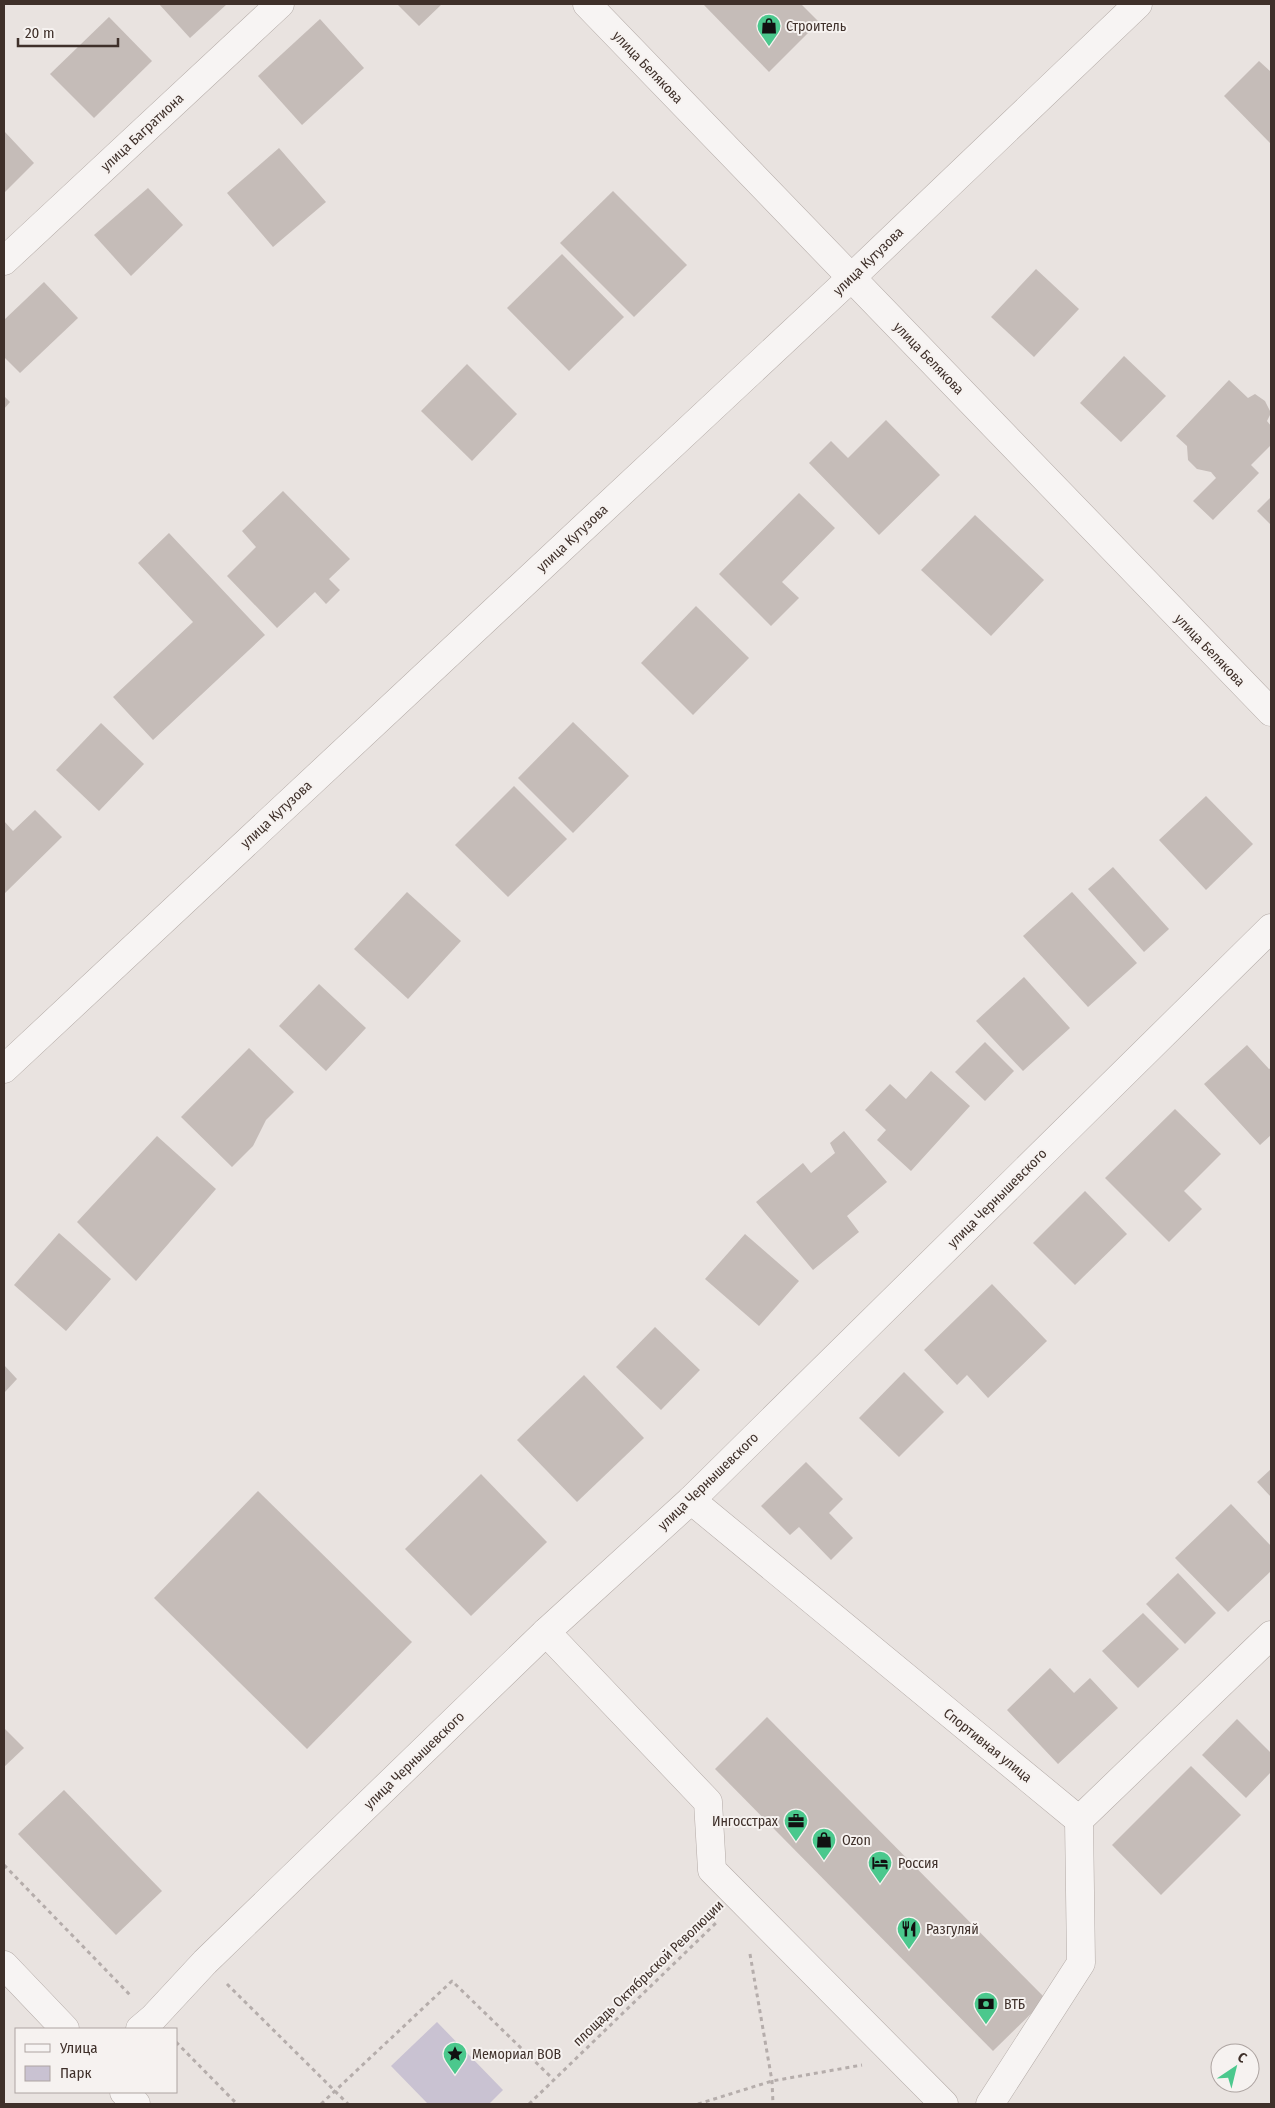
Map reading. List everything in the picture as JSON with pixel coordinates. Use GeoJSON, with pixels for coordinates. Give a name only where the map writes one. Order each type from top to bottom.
{"type":"FeatureCollection","features":[{"type":"Feature","properties":{"kind":"street","name":"улица Багратиона"},"geometry":{"type":"LineString","coordinates":[[4,261],[280,4]]}},
{"type":"Feature","properties":{"kind":"street","name":"улица Белякова"},"geometry":{"type":"LineString","coordinates":[[587,4],[1271,712]]}},
{"type":"Feature","properties":{"kind":"street","name":"улица Кутузова"},"geometry":{"type":"LineString","coordinates":[[4,1069],[851,278],[1138,4]]}},
{"type":"Feature","properties":{"kind":"street","name":"улица Чернышевского"},"geometry":{"type":"LineString","coordinates":[[146,2024],[205,1962],[546,1632],[691,1500],[1271,928]]}},
{"type":"Feature","properties":{"kind":"street","name":"Спортивная улица"},"geometry":{"type":"LineString","coordinates":[[691,1500],[1079,1820]]}},
{"type":"Feature","properties":{"kind":"street"},"geometry":{"type":"LineString","coordinates":[[546,1632],[708,1802],[712,1870],[944,2104]]}},
{"type":"Feature","properties":{"kind":"street"},"geometry":{"type":"LineString","coordinates":[[990,2104],[1081,1963],[1079,1820],[1271,1635]]}},
{"type":"Feature","properties":{"kind":"street"},"geometry":{"type":"LineString","coordinates":[[4,1966],[64,2028]]}},
{"type":"Feature","properties":{"kind":"street"},"geometry":{"type":"LineString","coordinates":[[125,2093],[136,2104]]}},
{"type":"Feature","properties":{"kind":"path"},"geometry":{"type":"LineString","coordinates":[[4,1865],[146,2024]]}},
{"type":"Feature","properties":{"kind":"path","name":"площадь Октябрьской Революции"},"geometry":{"type":"LineString","coordinates":[[529,2104],[740,1900]]}},
{"type":"Feature","properties":{"kind":"path"},"geometry":{"type":"LineString","coordinates":[[749,1948],[772,2081],[773,2104]]}},
{"type":"Feature","properties":{"kind":"path"},"geometry":{"type":"LineString","coordinates":[[205,1962],[348,2104]]}},
{"type":"Feature","properties":{"kind":"path"},"geometry":{"type":"LineString","coordinates":[[321,2104],[452,1981],[553,2079]]}},
{"type":"Feature","properties":{"kind":"path"},"geometry":{"type":"LineString","coordinates":[[178,2044],[237,2104]]}},
{"type":"Feature","properties":{"kind":"path"},"geometry":{"type":"LineString","coordinates":[[698,2104],[772,2081],[899,2058]]}},
{"type":"Feature","properties":{"kind":"green space"},"geometry":{"type":"Polygon","coordinates":[[[437,2022],[503,2090],[489,2104],[428,2104],[391,2066],[437,2022]]]}},
{"type":"Feature","properties":{"kind":"building"},"geometry":{"type":"Polygon","coordinates":[[[159,4],[227,4],[190,38],[159,4]]]}},
{"type":"Feature","properties":{"kind":"building"},"geometry":{"type":"Polygon","coordinates":[[[397,4],[442,4],[419,26],[397,4]]]}},
{"type":"Feature","properties":{"kind":"building","name":"Строитель"},"geometry":{"type":"Polygon","coordinates":[[[703,4],[801,4],[819,22],[769,72],[703,4]]]}},
{"type":"Feature","properties":{"kind":"building"},"geometry":{"type":"Polygon","coordinates":[[[109,17],[152,61],[94,118],[50,74],[109,17]]]}},
{"type":"Feature","properties":{"kind":"building"},"geometry":{"type":"Polygon","coordinates":[[[320,19],[364,68],[302,125],[258,76],[320,19]]]}},
{"type":"Feature","properties":{"kind":"building"},"geometry":{"type":"Polygon","coordinates":[[[1259,61],[1271,72],[1270,143],[1224,96],[1259,61]]]}},
{"type":"Feature","properties":{"kind":"building"},"geometry":{"type":"Polygon","coordinates":[[[4,131],[34,163],[4,193],[4,131]]]}},
{"type":"Feature","properties":{"kind":"building"},"geometry":{"type":"Polygon","coordinates":[[[279,148],[326,202],[273,247],[227,193],[279,148]]]}},
{"type":"Feature","properties":{"kind":"building"},"geometry":{"type":"Polygon","coordinates":[[[148,188],[183,225],[131,276],[94,235],[148,188]]]}},
{"type":"Feature","properties":{"kind":"building"},"geometry":{"type":"Polygon","coordinates":[[[613,191],[687,265],[634,317],[560,243],[613,191]]]}},
{"type":"Feature","properties":{"kind":"building"},"geometry":{"type":"Polygon","coordinates":[[[562,254],[624,317],[569,371],[507,308],[562,254]]]}},
{"type":"Feature","properties":{"kind":"building"},"geometry":{"type":"Polygon","coordinates":[[[1036,269],[1079,309],[1034,357],[991,317],[1036,269]]]}},
{"type":"Feature","properties":{"kind":"building"},"geometry":{"type":"Polygon","coordinates":[[[44,282],[78,318],[20,373],[4,357],[4,320],[44,282]]]}},
{"type":"Feature","properties":{"kind":"building"},"geometry":{"type":"Polygon","coordinates":[[[1124,356],[1166,396],[1121,442],[1080,403],[1124,356]]]}},
{"type":"Feature","properties":{"kind":"building"},"geometry":{"type":"Polygon","coordinates":[[[467,364],[517,414],[472,461],[421,411],[467,364]]]}},
{"type":"Feature","properties":{"kind":"building"},"geometry":{"type":"Polygon","coordinates":[[[1229,380],[1248,398],[1255,394],[1265,401],[1271,413],[1267,421],[1271,426],[1271,445],[1251,465],[1259,473],[1213,520],[1193,501],[1216,478],[1211,472],[1197,469],[1188,460],[1187,446],[1176,436],[1229,380]]]}},
{"type":"Feature","properties":{"kind":"building"},"geometry":{"type":"Polygon","coordinates":[[[4,396],[10,402],[4,409],[4,396]]]}},
{"type":"Feature","properties":{"kind":"building"},"geometry":{"type":"Polygon","coordinates":[[[886,420],[940,475],[879,535],[809,463],[831,441],[848,458],[886,420]]]}},
{"type":"Feature","properties":{"kind":"building"},"geometry":{"type":"Polygon","coordinates":[[[283,491],[350,559],[329,579],[340,590],[326,604],[315,592],[277,628],[227,576],[256,547],[242,531],[283,491]]]}},
{"type":"Feature","properties":{"kind":"building"},"geometry":{"type":"Polygon","coordinates":[[[799,493],[835,528],[782,582],[799,598],[771,626],[719,574],[799,493]]]}},
{"type":"Feature","properties":{"kind":"building"},"geometry":{"type":"Polygon","coordinates":[[[1271,497],[1271,525],[1257,511],[1271,497]]]}},
{"type":"Feature","properties":{"kind":"building"},"geometry":{"type":"Polygon","coordinates":[[[975,515],[1044,580],[991,636],[921,570],[975,515]]]}},
{"type":"Feature","properties":{"kind":"building"},"geometry":{"type":"Polygon","coordinates":[[[169,533],[265,635],[153,740],[113,697],[193,622],[138,563],[169,533]]]}},
{"type":"Feature","properties":{"kind":"building"},"geometry":{"type":"Polygon","coordinates":[[[696,606],[749,658],[693,715],[641,663],[696,606]]]}},
{"type":"Feature","properties":{"kind":"building"},"geometry":{"type":"Polygon","coordinates":[[[573,722],[629,776],[573,833],[518,778],[573,722]]]}},
{"type":"Feature","properties":{"kind":"building"},"geometry":{"type":"Polygon","coordinates":[[[101,723],[144,764],[99,811],[56,770],[101,723]]]}},
{"type":"Feature","properties":{"kind":"building"},"geometry":{"type":"Polygon","coordinates":[[[514,786],[567,839],[508,897],[455,845],[514,786]]]}},
{"type":"Feature","properties":{"kind":"building"},"geometry":{"type":"Polygon","coordinates":[[[1206,796],[1253,844],[1206,890],[1159,840],[1206,796]]]}},
{"type":"Feature","properties":{"kind":"building"},"geometry":{"type":"Polygon","coordinates":[[[35,810],[62,837],[4,894],[4,821],[13,831],[35,810]]]}},
{"type":"Feature","properties":{"kind":"building"},"geometry":{"type":"Polygon","coordinates":[[[1113,867],[1169,929],[1144,952],[1088,889],[1113,867]]]}},
{"type":"Feature","properties":{"kind":"building"},"geometry":{"type":"Polygon","coordinates":[[[407,892],[461,941],[408,999],[354,949],[407,892]]]}},
{"type":"Feature","properties":{"kind":"building"},"geometry":{"type":"Polygon","coordinates":[[[1072,892],[1137,963],[1088,1007],[1023,936],[1072,892]]]}},
{"type":"Feature","properties":{"kind":"building"},"geometry":{"type":"Polygon","coordinates":[[[1024,977],[1070,1028],[1023,1071],[976,1021],[1024,977]]]}},
{"type":"Feature","properties":{"kind":"building"},"geometry":{"type":"Polygon","coordinates":[[[319,984],[366,1028],[326,1071],[279,1026],[319,984]]]}},
{"type":"Feature","properties":{"kind":"building"},"geometry":{"type":"Polygon","coordinates":[[[985,1042],[1014,1071],[985,1101],[955,1072],[985,1042]]]}},
{"type":"Feature","properties":{"kind":"building"},"geometry":{"type":"Polygon","coordinates":[[[1247,1045],[1269,1069],[1271,1068],[1271,1135],[1260,1145],[1204,1084],[1247,1045]]]}},
{"type":"Feature","properties":{"kind":"building"},"geometry":{"type":"Polygon","coordinates":[[[249,1048],[294,1092],[266,1120],[253,1146],[232,1167],[181,1117],[249,1048]]]}},
{"type":"Feature","properties":{"kind":"building"},"geometry":{"type":"Polygon","coordinates":[[[931,1071],[970,1106],[911,1171],[877,1140],[886,1130],[865,1110],[890,1084],[906,1099],[931,1071]]]}},
{"type":"Feature","properties":{"kind":"building"},"geometry":{"type":"Polygon","coordinates":[[[1175,1109],[1221,1154],[1184,1191],[1202,1209],[1169,1242],[1105,1178],[1175,1109]]]}},
{"type":"Feature","properties":{"kind":"building"},"geometry":{"type":"Polygon","coordinates":[[[844,1131],[887,1182],[847,1216],[859,1232],[813,1270],[756,1202],[803,1163],[811,1173],[835,1153],[830,1143],[844,1131]]]}},
{"type":"Feature","properties":{"kind":"building"},"geometry":{"type":"Polygon","coordinates":[[[157,1136],[216,1189],[136,1281],[77,1222],[157,1136]]]}},
{"type":"Feature","properties":{"kind":"building"},"geometry":{"type":"Polygon","coordinates":[[[1085,1191],[1127,1234],[1075,1285],[1033,1243],[1085,1191]]]}},
{"type":"Feature","properties":{"kind":"building"},"geometry":{"type":"Polygon","coordinates":[[[59,1233],[111,1279],[66,1331],[14,1285],[59,1233]]]}},
{"type":"Feature","properties":{"kind":"building"},"geometry":{"type":"Polygon","coordinates":[[[745,1234],[799,1281],[759,1326],[705,1279],[745,1234]]]}},
{"type":"Feature","properties":{"kind":"building"},"geometry":{"type":"Polygon","coordinates":[[[992,1284],[1047,1341],[988,1398],[967,1375],[957,1385],[924,1350],[992,1284]]]}},
{"type":"Feature","properties":{"kind":"building"},"geometry":{"type":"Polygon","coordinates":[[[655,1327],[700,1370],[661,1410],[616,1367],[655,1327]]]}},
{"type":"Feature","properties":{"kind":"building"},"geometry":{"type":"Polygon","coordinates":[[[4,1365],[17,1379],[4,1393],[4,1365]]]}},
{"type":"Feature","properties":{"kind":"building"},"geometry":{"type":"Polygon","coordinates":[[[904,1372],[944,1412],[899,1457],[859,1418],[904,1372]]]}},
{"type":"Feature","properties":{"kind":"building"},"geometry":{"type":"Polygon","coordinates":[[[584,1375],[644,1438],[577,1502],[517,1440],[584,1375]]]}},
{"type":"Feature","properties":{"kind":"building"},"geometry":{"type":"Polygon","coordinates":[[[806,1462],[843,1499],[829,1513],[853,1538],[831,1560],[799,1527],[790,1535],[761,1506],[806,1462]]]}},
{"type":"Feature","properties":{"kind":"building"},"geometry":{"type":"Polygon","coordinates":[[[1271,1469],[1271,1497],[1257,1482],[1271,1469]]]}},
{"type":"Feature","properties":{"kind":"building"},"geometry":{"type":"Polygon","coordinates":[[[481,1474],[547,1542],[471,1616],[405,1549],[481,1474]]]}},
{"type":"Feature","properties":{"kind":"building"},"geometry":{"type":"Polygon","coordinates":[[[258,1491],[412,1642],[307,1749],[154,1598],[258,1491]]]}},
{"type":"Feature","properties":{"kind":"building"},"geometry":{"type":"Polygon","coordinates":[[[1231,1504],[1271,1546],[1271,1571],[1228,1612],[1175,1558],[1231,1504]]]}},
{"type":"Feature","properties":{"kind":"building"},"geometry":{"type":"Polygon","coordinates":[[[1178,1573],[1216,1613],[1185,1644],[1146,1604],[1178,1573]]]}},
{"type":"Feature","properties":{"kind":"building"},"geometry":{"type":"Polygon","coordinates":[[[1143,1613],[1179,1649],[1138,1688],[1102,1651],[1143,1613]]]}},
{"type":"Feature","properties":{"kind":"building"},"geometry":{"type":"Polygon","coordinates":[[[1050,1668],[1074,1693],[1090,1678],[1118,1708],[1058,1764],[1007,1710],[1050,1668]]]}},
{"type":"Feature","properties":{"kind":"building","name":"Россия"},"geometry":{"type":"Polygon","coordinates":[[[767,1717],[1046,1999],[993,2051],[715,1769],[767,1717]]]}},
{"type":"Feature","properties":{"kind":"building"},"geometry":{"type":"Polygon","coordinates":[[[1237,1719],[1271,1753],[1271,1772],[1246,1798],[1202,1755],[1237,1719]]]}},
{"type":"Feature","properties":{"kind":"building"},"geometry":{"type":"Polygon","coordinates":[[[4,1728],[24,1748],[4,1767],[4,1728]]]}},
{"type":"Feature","properties":{"kind":"building"},"geometry":{"type":"Polygon","coordinates":[[[1191,1766],[1241,1815],[1161,1895],[1112,1845],[1191,1766]]]}},
{"type":"Feature","properties":{"kind":"building"},"geometry":{"type":"Polygon","coordinates":[[[64,1790],[162,1891],[116,1935],[18,1834],[64,1790]]]}},
{"type":"Feature","properties":{"kind":"place","name":"Строитель"},"geometry":{"type":"Point","coordinates":[769,47]}},
{"type":"Feature","properties":{"kind":"place","name":"Ингосстрах"},"geometry":{"type":"Point","coordinates":[796,1842]}},
{"type":"Feature","properties":{"kind":"place","name":"Ozon"},"geometry":{"type":"Point","coordinates":[824,1861]}},
{"type":"Feature","properties":{"kind":"place","name":"Россия"},"geometry":{"type":"Point","coordinates":[880,1884]}},
{"type":"Feature","properties":{"kind":"place","name":"Разгуляй"},"geometry":{"type":"Point","coordinates":[909,1950]}},
{"type":"Feature","properties":{"kind":"place","name":"ВТБ"},"geometry":{"type":"Point","coordinates":[986,2025]}},
{"type":"Feature","properties":{"kind":"place","name":"Мемориал ВОВ"},"geometry":{"type":"Point","coordinates":[455,2075]}}]}
